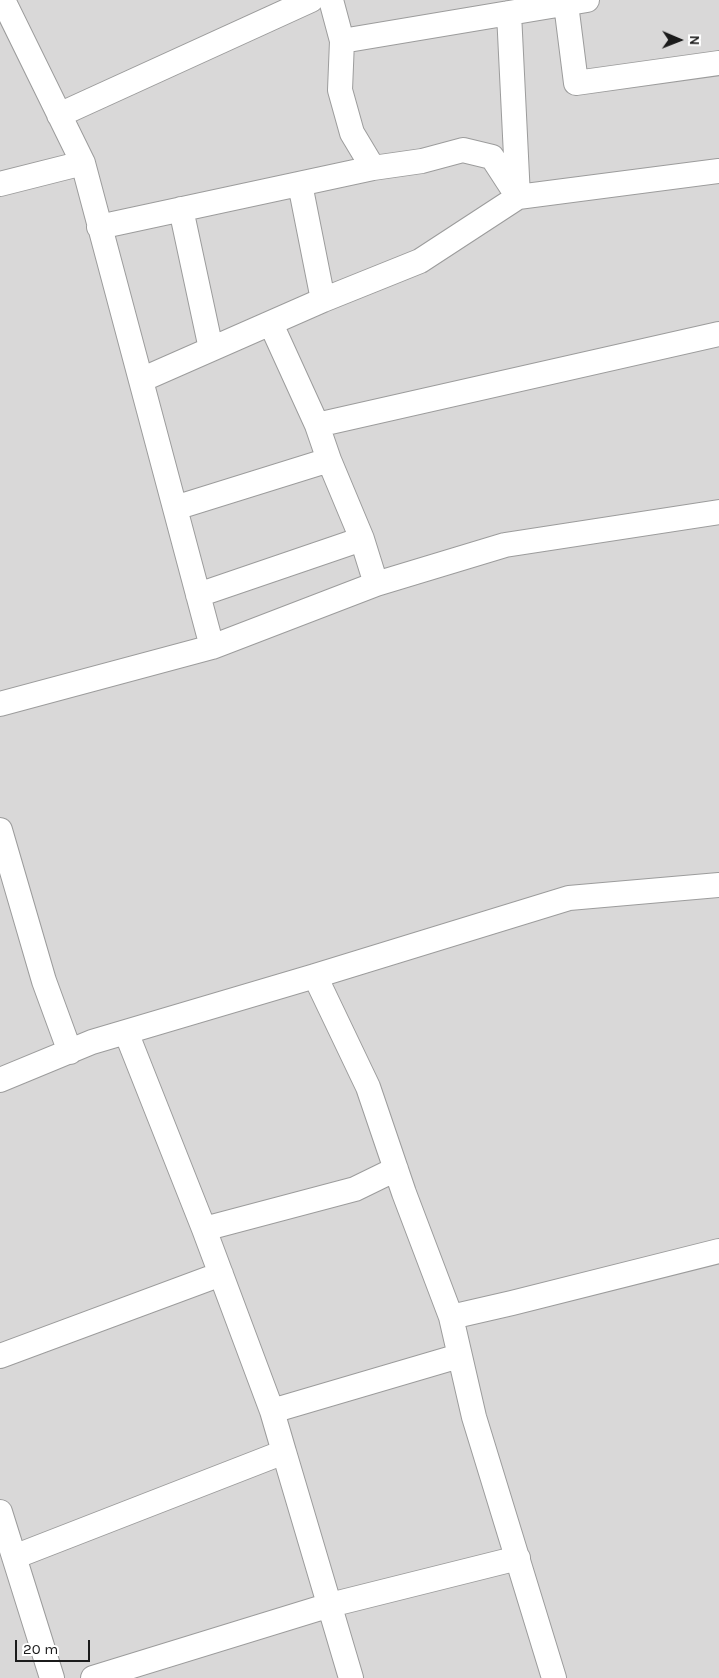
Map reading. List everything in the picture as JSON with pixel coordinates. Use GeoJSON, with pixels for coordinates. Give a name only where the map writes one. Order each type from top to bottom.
{"type":"FeatureCollection","features":[{"type":"Feature","properties":{"kind":"street"},"geometry":{"type":"LineString","coordinates":[[3,0],[83,163],[212,648]]}},
{"type":"Feature","properties":{"kind":"street"},"geometry":{"type":"LineString","coordinates":[[59,115],[311,0]]}},
{"type":"Feature","properties":{"kind":"street"},"geometry":{"type":"LineString","coordinates":[[330,0],[342,41],[340,90],[352,133],[373,168]]}},
{"type":"Feature","properties":{"kind":"street"},"geometry":{"type":"LineString","coordinates":[[342,41],[560,3],[576,83],[719,63]]}},
{"type":"Feature","properties":{"kind":"street"},"geometry":{"type":"LineString","coordinates":[[509,13],[518,197]]}},
{"type":"Feature","properties":{"kind":"street"},"geometry":{"type":"LineString","coordinates":[[99,227],[373,168],[422,161],[463,150],[492,157],[518,197]]}},
{"type":"Feature","properties":{"kind":"street"},"geometry":{"type":"LineString","coordinates":[[0,184],[83,163]]}},
{"type":"Feature","properties":{"kind":"street"},"geometry":{"type":"LineString","coordinates":[[141,380],[323,300],[420,261],[518,197],[719,171]]}},
{"type":"Feature","properties":{"kind":"street"},"geometry":{"type":"LineString","coordinates":[[300,184],[323,300]]}},
{"type":"Feature","properties":{"kind":"street"},"geometry":{"type":"LineString","coordinates":[[181,209],[212,349]]}},
{"type":"Feature","properties":{"kind":"street"},"geometry":{"type":"LineString","coordinates":[[271,324],[317,425],[329,460],[362,539],[376,584]]}},
{"type":"Feature","properties":{"kind":"street"},"geometry":{"type":"LineString","coordinates":[[317,425],[719,334]]}},
{"type":"Feature","properties":{"kind":"street"},"geometry":{"type":"LineString","coordinates":[[175,508],[329,460]]}},
{"type":"Feature","properties":{"kind":"street"},"geometry":{"type":"LineString","coordinates":[[0,704],[212,648],[376,584],[505,545],[719,512]]}},
{"type":"Feature","properties":{"kind":"street"},"geometry":{"type":"LineString","coordinates":[[198,595],[362,539]]}},
{"type":"Feature","properties":{"kind":"street"},"geometry":{"type":"LineString","coordinates":[[0,830],[44,981],[70,1052]]}},
{"type":"Feature","properties":{"kind":"street"},"geometry":{"type":"LineString","coordinates":[[0,1080],[92,1042],[569,898],[719,885]]}},
{"type":"Feature","properties":{"kind":"street"},"geometry":{"type":"LineString","coordinates":[[314,976],[368,1087],[451,1317],[474,1417],[554,1678]]}},
{"type":"Feature","properties":{"kind":"street"},"geometry":{"type":"LineString","coordinates":[[126,1032],[221,1274],[272,1411],[351,1678]]}},
{"type":"Feature","properties":{"kind":"street"},"geometry":{"type":"LineString","coordinates":[[204,1230],[355,1189],[396,1169]]}},
{"type":"Feature","properties":{"kind":"street"},"geometry":{"type":"LineString","coordinates":[[451,1317],[719,1251]]}},
{"type":"Feature","properties":{"kind":"street"},"geometry":{"type":"LineString","coordinates":[[0,1356],[221,1274]]}},
{"type":"Feature","properties":{"kind":"street"},"geometry":{"type":"LineString","coordinates":[[272,1411],[460,1356]]}},
{"type":"Feature","properties":{"kind":"street"},"geometry":{"type":"LineString","coordinates":[[14,1557],[284,1452]]}},
{"type":"Feature","properties":{"kind":"street"},"geometry":{"type":"LineString","coordinates":[[0,1512],[52,1678]]}},
{"type":"Feature","properties":{"kind":"street"},"geometry":{"type":"LineString","coordinates":[[93,1678],[330,1605],[518,1558]]}},
{"type":"Feature","properties":{"kind":"shaded area"},"geometry":{"type":"Polygon","coordinates":[[[0,0],[719,0],[719,1678],[0,1678],[0,0]]]}}]}
